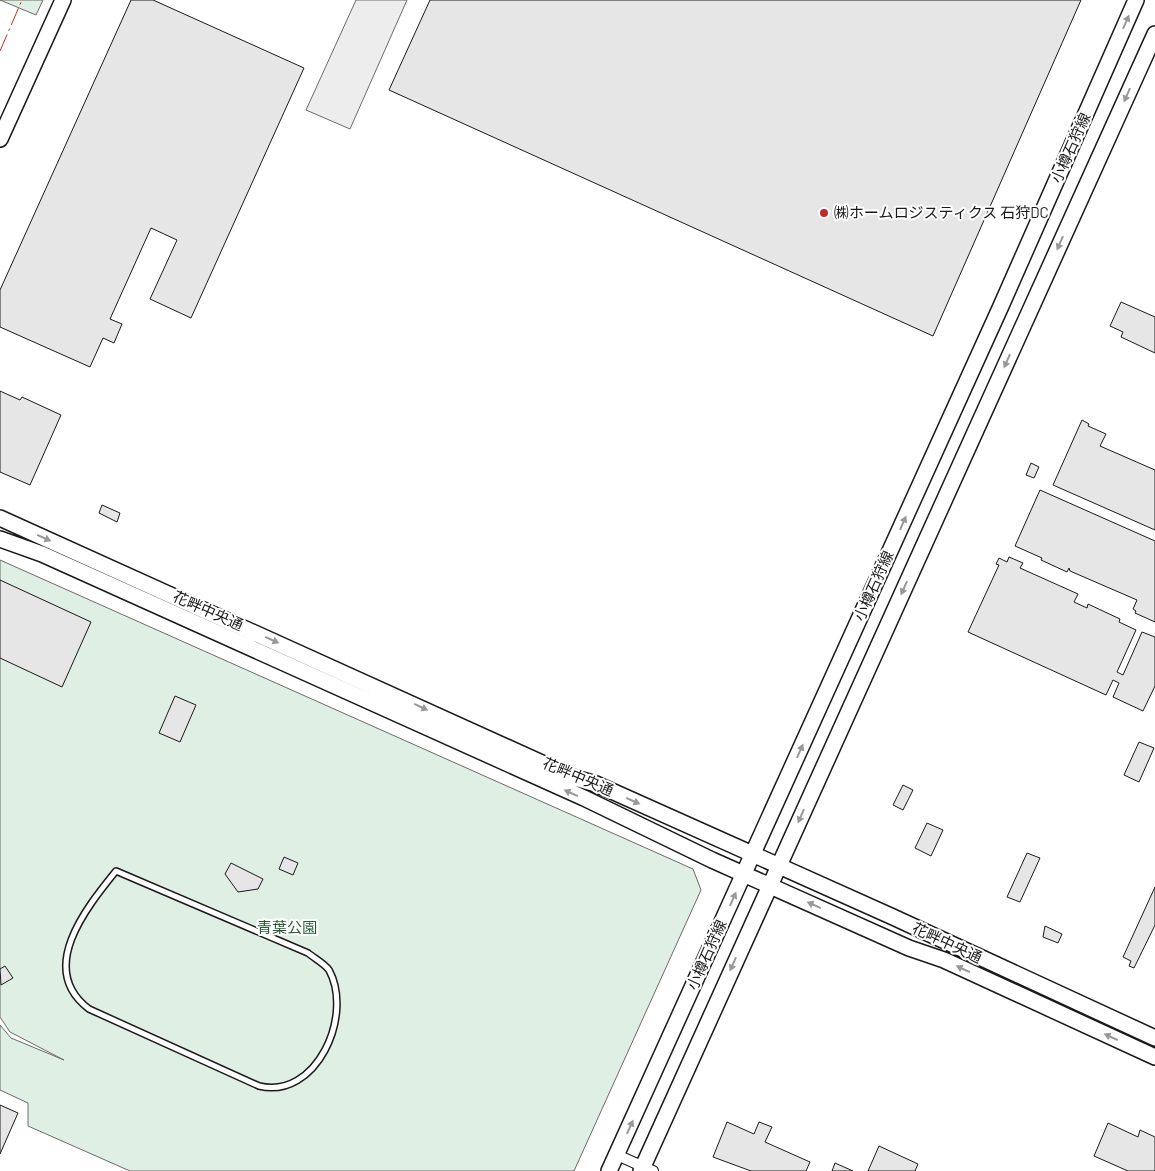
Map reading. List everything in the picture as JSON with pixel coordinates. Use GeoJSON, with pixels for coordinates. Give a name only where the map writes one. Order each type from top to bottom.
{"type":"FeatureCollection","features":[{"type":"Feature","properties":{"kind":"street"},"geometry":{"type":"LineString","coordinates":[[0,139],[63,0]]}},
{"type":"Feature","properties":{"kind":"street","name":"小樽石狩線"},"geometry":{"type":"LineString","coordinates":[[609,1171],[997,314],[1136,0]]}},
{"type":"Feature","properties":{"kind":"street","name":"小樽石狩線"},"geometry":{"type":"LineString","coordinates":[[646,1169],[769,886],[1155,34]]}},
{"type":"Feature","properties":{"kind":"street","name":"花畔中央通"},"geometry":{"type":"LineString","coordinates":[[0,518],[575,778],[596,784],[753,854],[1155,1038]]}},
{"type":"Feature","properties":{"kind":"street","name":"花畔中央通"},"geometry":{"type":"LineString","coordinates":[[0,539],[42,554],[575,794],[769,886],[909,948],[944,960],[1155,1057]]}},
{"type":"Feature","properties":{"kind":"street"},"geometry":{"type":"LineString","coordinates":[[617,1155],[646,1169]]}},
{"type":"Feature","properties":{"kind":"lane"},"geometry":{"type":"LineString","coordinates":[[116,871],[146,883],[308,953],[328,969],[337,1000],[334,1028],[323,1055],[305,1074],[282,1088],[258,1086],[89,1009],[82,1004],[72,988],[66,964],[68,950],[76,925],[116,871]]}},
{"type":"Feature","properties":{"kind":"green space"},"geometry":{"type":"Polygon","coordinates":[[[0,0],[43,0],[36,15],[0,0]]]}},
{"type":"Feature","properties":{"kind":"green space","name":"青葉公園"},"geometry":{"type":"Polygon","coordinates":[[[0,560],[693,869],[701,890],[574,1171],[130,1171],[28,1126],[28,1103],[0,1090],[0,1025],[11,1038],[64,1060],[10,1032],[0,1017],[0,560]]]}},
{"type":"Feature","properties":{"kind":"shaded area"},"geometry":{"type":"Polygon","coordinates":[[[356,0],[407,0],[350,129],[306,110],[356,0]]]}},
{"type":"Feature","properties":{"kind":"building"},"geometry":{"type":"Polygon","coordinates":[[[131,0],[153,0],[304,68],[191,318],[150,299],[177,240],[151,228],[110,319],[122,324],[114,343],[103,338],[90,367],[0,327],[0,290],[131,0]]]}},
{"type":"Feature","properties":{"kind":"building","name":"㈱ホームロジスティクス 石狩DC"},"geometry":{"type":"Polygon","coordinates":[[[430,0],[1081,0],[933,336],[389,90],[430,0]]]}},
{"type":"Feature","properties":{"kind":"building"},"geometry":{"type":"Polygon","coordinates":[[[1121,302],[1155,317],[1155,353],[1121,337],[1123,332],[1110,326],[1121,302]]]}},
{"type":"Feature","properties":{"kind":"building"},"geometry":{"type":"Polygon","coordinates":[[[0,391],[20,400],[22,397],[61,415],[30,485],[0,472],[0,391]]]}},
{"type":"Feature","properties":{"kind":"building"},"geometry":{"type":"Polygon","coordinates":[[[1082,420],[1089,424],[1088,426],[1106,434],[1100,446],[1155,470],[1155,530],[1053,485],[1082,420]]]}},
{"type":"Feature","properties":{"kind":"building"},"geometry":{"type":"Polygon","coordinates":[[[1031,463],[1039,467],[1034,478],[1026,475],[1031,463]]]}},
{"type":"Feature","properties":{"kind":"building"},"geometry":{"type":"Polygon","coordinates":[[[1040,490],[1155,541],[1155,622],[1135,613],[1136,611],[1133,609],[1137,600],[1070,571],[1069,568],[1067,572],[1015,546],[1040,490]]]}},
{"type":"Feature","properties":{"kind":"building"},"geometry":{"type":"Polygon","coordinates":[[[102,505],[120,513],[117,522],[99,513],[102,505]]]}},
{"type":"Feature","properties":{"kind":"building"},"geometry":{"type":"Polygon","coordinates":[[[1009,557],[1023,563],[1020,568],[1078,594],[1074,602],[1087,608],[1088,604],[1120,619],[1119,622],[1136,630],[1117,672],[1123,675],[1142,632],[1155,637],[1155,686],[1143,711],[1113,697],[1119,683],[1113,680],[1106,695],[968,632],[999,565],[996,564],[999,558],[1007,562],[1009,557]]]}},
{"type":"Feature","properties":{"kind":"building"},"geometry":{"type":"Polygon","coordinates":[[[0,580],[91,622],[62,687],[0,658],[0,580]]]}},
{"type":"Feature","properties":{"kind":"building"},"geometry":{"type":"Polygon","coordinates":[[[175,696],[196,705],[180,742],[159,733],[175,696]]]}},
{"type":"Feature","properties":{"kind":"building"},"geometry":{"type":"Polygon","coordinates":[[[1139,742],[1154,748],[1139,782],[1124,775],[1139,742]]]}},
{"type":"Feature","properties":{"kind":"building"},"geometry":{"type":"Polygon","coordinates":[[[903,785],[913,790],[903,810],[893,805],[903,785]]]}},
{"type":"Feature","properties":{"kind":"building"},"geometry":{"type":"Polygon","coordinates":[[[927,823],[943,830],[931,856],[915,848],[927,823]]]}},
{"type":"Feature","properties":{"kind":"building"},"geometry":{"type":"Polygon","coordinates":[[[1027,853],[1040,858],[1020,902],[1007,897],[1027,853]]]}},
{"type":"Feature","properties":{"kind":"building"},"geometry":{"type":"Polygon","coordinates":[[[284,857],[298,863],[293,875],[279,869],[284,857]]]}},
{"type":"Feature","properties":{"kind":"building"},"geometry":{"type":"Polygon","coordinates":[[[231,863],[263,879],[258,889],[238,892],[225,874],[231,863]]]}},
{"type":"Feature","properties":{"kind":"building"},"geometry":{"type":"Polygon","coordinates":[[[1155,887],[1155,925],[1134,968],[1129,966],[1131,961],[1123,957],[1155,887]]]}},
{"type":"Feature","properties":{"kind":"building"},"geometry":{"type":"Polygon","coordinates":[[[1045,926],[1062,934],[1058,943],[1043,937],[1045,926]]]}},
{"type":"Feature","properties":{"kind":"building"},"geometry":{"type":"Polygon","coordinates":[[[5,966],[13,978],[1,985],[0,969],[5,966]]]}},
{"type":"Feature","properties":{"kind":"building"},"geometry":{"type":"Polygon","coordinates":[[[0,1105],[18,1113],[0,1154],[0,1105]]]}},
{"type":"Feature","properties":{"kind":"building"},"geometry":{"type":"Polygon","coordinates":[[[727,1122],[754,1134],[759,1122],[772,1127],[765,1142],[810,1162],[806,1171],[751,1171],[713,1157],[727,1122]]]}},
{"type":"Feature","properties":{"kind":"building"},"geometry":{"type":"Polygon","coordinates":[[[1108,1123],[1138,1137],[1140,1130],[1155,1137],[1155,1171],[1128,1171],[1094,1156],[1108,1123]]]}},
{"type":"Feature","properties":{"kind":"building"},"geometry":{"type":"Polygon","coordinates":[[[879,1146],[918,1164],[915,1171],[868,1171],[879,1146]]]}},
{"type":"Feature","properties":{"kind":"building"},"geometry":{"type":"Polygon","coordinates":[[[835,1163],[853,1171],[832,1171],[835,1163]]]}},
{"type":"Feature","properties":{"kind":"power"},"geometry":{"type":"LineString","coordinates":[[0,51],[22,0]]}},
{"type":"Feature","properties":{"kind":"place","name":"㈱ホームロジスティクス 石狩DC"},"geometry":{"type":"Point","coordinates":[824,213]}}]}
